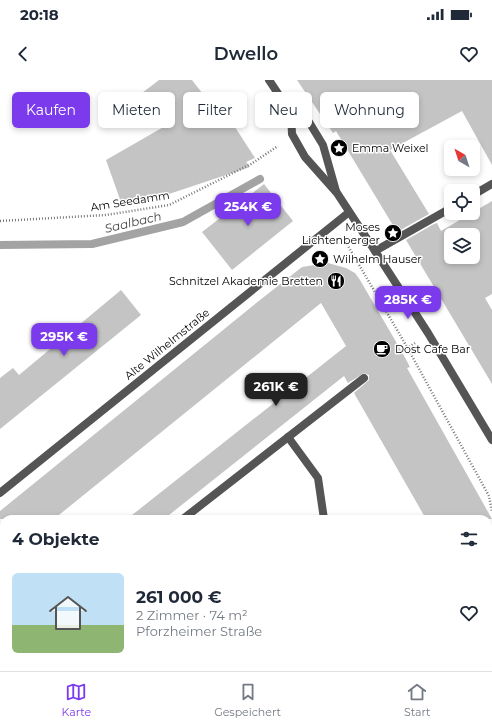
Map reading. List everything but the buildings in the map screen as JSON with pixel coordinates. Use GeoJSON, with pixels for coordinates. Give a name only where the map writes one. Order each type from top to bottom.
{"type":"FeatureCollection","features":[{"type":"Feature","properties":{"kind":"street"},"geometry":{"type":"LineString","coordinates":[[269,80],[277,92]]}},
{"type":"Feature","properties":{"kind":"street"},"geometry":{"type":"LineString","coordinates":[[312,127],[323,145],[337,193],[348,213],[375,251],[428,333],[492,440]]}},
{"type":"Feature","properties":{"kind":"street"},"geometry":{"type":"LineString","coordinates":[[292,128],[292,134],[305,157],[337,193]]}},
{"type":"Feature","properties":{"kind":"street"},"geometry":{"type":"LineString","coordinates":[[480,191],[492,184]]}},
{"type":"Feature","properties":{"kind":"street"},"geometry":{"type":"LineString","coordinates":[[375,251],[444,212]]}},
{"type":"Feature","properties":{"kind":"street","name":"Alte Wilhelmstraße"},"geometry":{"type":"LineString","coordinates":[[0,493],[348,213]]}},
{"type":"Feature","properties":{"kind":"street"},"geometry":{"type":"LineString","coordinates":[[188,515],[364,378]]}},
{"type":"Feature","properties":{"kind":"street"},"geometry":{"type":"LineString","coordinates":[[288,437],[318,478],[323,515]]}},
{"type":"Feature","properties":{"kind":"path","name":"Am Seedamm"},"geometry":{"type":"LineString","coordinates":[[0,221],[106,215],[169,205],[251,164],[292,134]]}},
{"type":"Feature","properties":{"kind":"path"},"geometry":{"type":"LineString","coordinates":[[335,224],[491,496],[492,512]]}},
{"type":"Feature","properties":{"kind":"waterway","name":"Saalbach"},"geometry":{"type":"LineString","coordinates":[[0,245],[92,244],[183,222],[260,179]]}},
{"type":"Feature","properties":{"kind":"place","name":"Emma Weixel"},"geometry":{"type":"Point","coordinates":[339,148]}},
{"type":"Feature","properties":{"kind":"place","name":"Moses Lichtenberger"},"geometry":{"type":"Point","coordinates":[393,233]}},
{"type":"Feature","properties":{"kind":"place","name":"Wilhelm Hauser"},"geometry":{"type":"Point","coordinates":[320,259]}},
{"type":"Feature","properties":{"kind":"place","name":"Schnitzel Akademie Bretten"},"geometry":{"type":"Point","coordinates":[336,281]}},
{"type":"Feature","properties":{"kind":"place","name":"Dost Cafe Bar"},"geometry":{"type":"Point","coordinates":[382,349]}}]}
